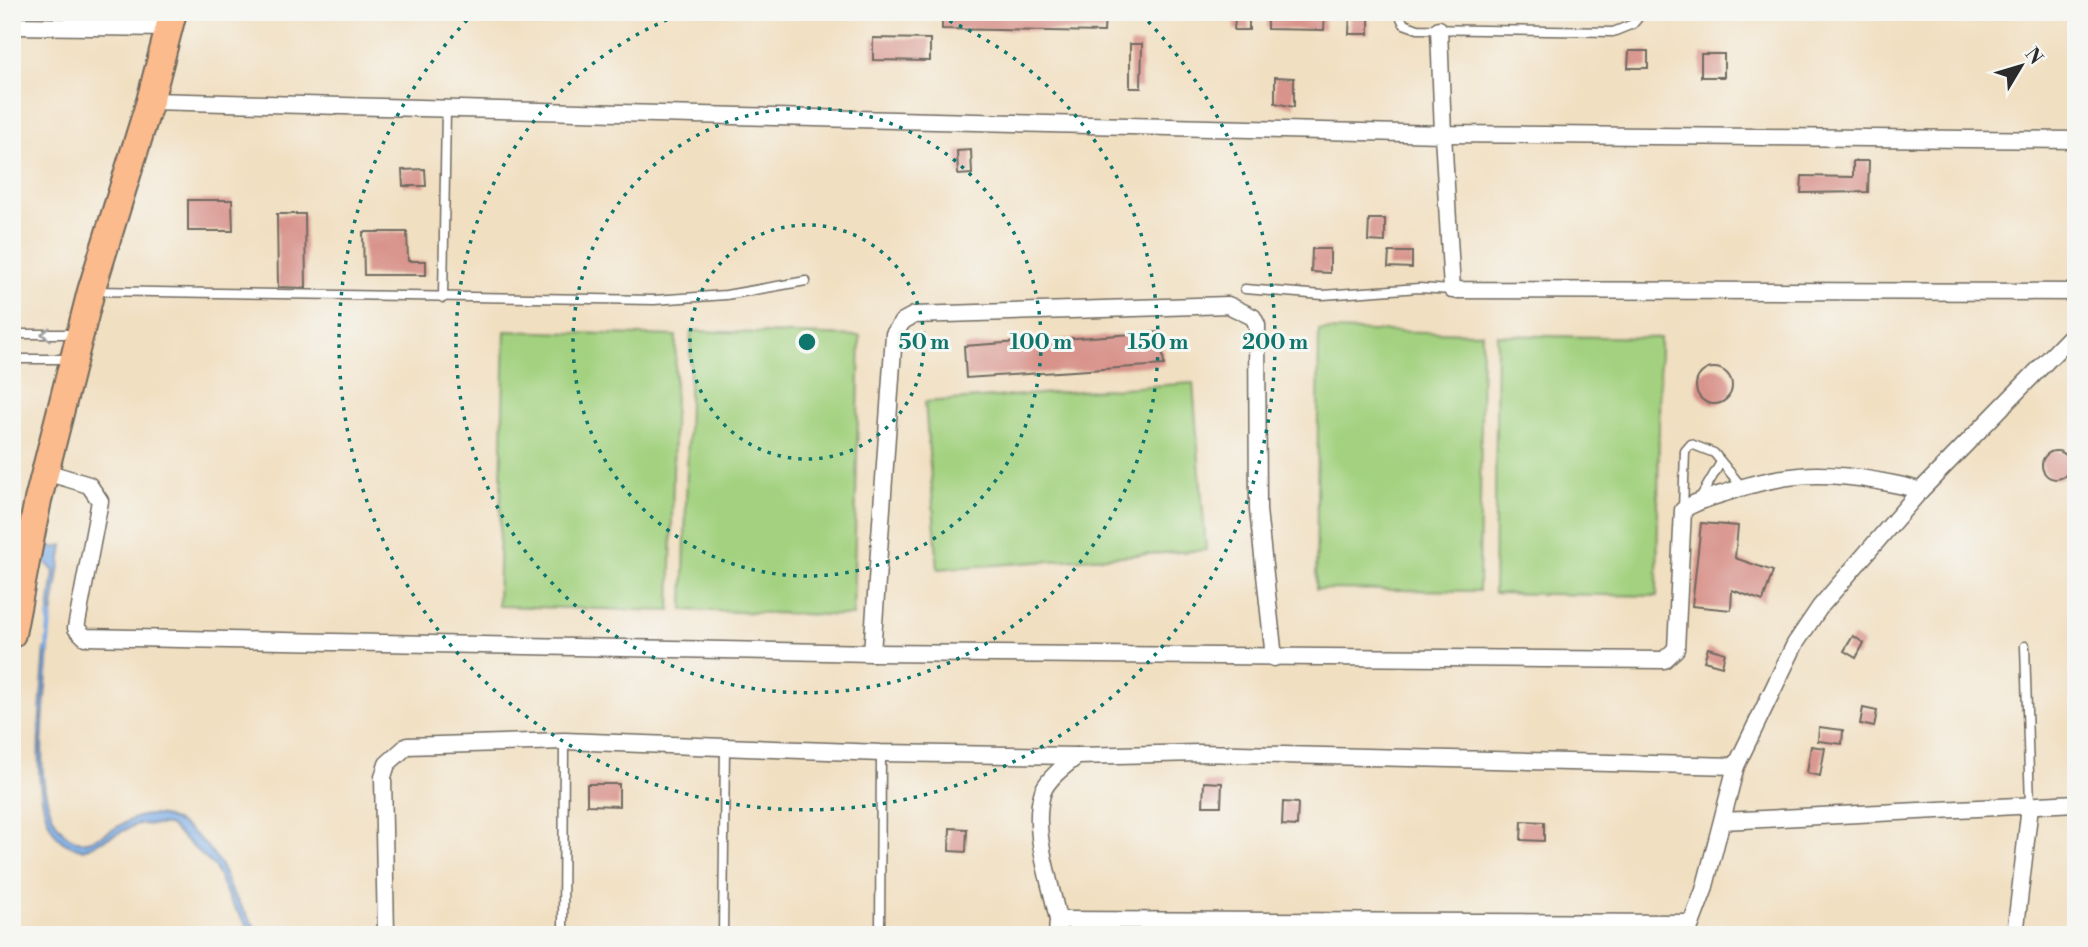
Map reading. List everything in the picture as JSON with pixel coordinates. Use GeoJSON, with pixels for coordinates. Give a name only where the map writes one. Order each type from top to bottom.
{"type":"FeatureCollection","features":[{"type":"Feature","properties":{"kind":"highway"},"geometry":{"type":"LineString","coordinates":[[12,634],[38,500],[91,291],[150,101],[170,20]]}},
{"type":"Feature","properties":{"kind":"street"},"geometry":{"type":"LineString","coordinates":[[12,26],[170,20]]}},
{"type":"Feature","properties":{"kind":"street"},"geometry":{"type":"LineString","coordinates":[[1439,29],[1452,290],[2076,292]]}},
{"type":"Feature","properties":{"kind":"street"},"geometry":{"type":"LineString","coordinates":[[150,101],[1443,134],[2076,140]]}},
{"type":"Feature","properties":{"kind":"street"},"geometry":{"type":"LineString","coordinates":[[872,653],[894,334],[903,321],[914,315],[1228,305],[1253,317],[1256,325],[1258,510],[1274,658]]}},
{"type":"Feature","properties":{"kind":"street"},"geometry":{"type":"LineString","coordinates":[[1077,756],[1044,789],[1040,807],[1040,828],[1058,927],[1689,929],[1704,890],[1736,766],[1795,644],[1821,607],[1920,491],[2074,337]]}},
{"type":"Feature","properties":{"kind":"street"},"geometry":{"type":"LineString","coordinates":[[46,472],[89,485],[100,501],[76,628],[85,637],[1274,658],[1664,660],[1676,649],[1683,510],[1742,487],[1789,474],[1835,473],[1905,485],[1920,491]]}},
{"type":"Feature","properties":{"kind":"street"},"geometry":{"type":"LineString","coordinates":[[386,935],[383,777],[387,764],[396,753],[407,746],[564,741],[881,754],[1077,756],[1199,753],[1736,766]]}},
{"type":"Feature","properties":{"kind":"street"},"geometry":{"type":"LineString","coordinates":[[1723,821],[2076,803]]}},
{"type":"Feature","properties":{"kind":"street"},"geometry":{"type":"LineString","coordinates":[[2015,935],[2030,806]]}},
{"type":"Feature","properties":{"kind":"lane"},"geometry":{"type":"LineString","coordinates":[[1398,12],[1405,24],[1418,29],[1613,32],[1633,24],[1643,12]]}},
{"type":"Feature","properties":{"kind":"lane"},"geometry":{"type":"LineString","coordinates":[[443,298],[446,108]]}},
{"type":"Feature","properties":{"kind":"lane"},"geometry":{"type":"LineString","coordinates":[[91,291],[654,300],[726,295],[806,281]]}},
{"type":"Feature","properties":{"kind":"lane"},"geometry":{"type":"LineString","coordinates":[[1245,289],[1323,295],[1419,288],[1452,290]]}},
{"type":"Feature","properties":{"kind":"lane"},"geometry":{"type":"LineString","coordinates":[[12,334],[77,347]]}},
{"type":"Feature","properties":{"kind":"lane"},"geometry":{"type":"LineString","coordinates":[[12,359],[77,347]]}},
{"type":"Feature","properties":{"kind":"lane"},"geometry":{"type":"LineString","coordinates":[[1683,510],[1687,446],[1695,444],[1708,448],[1742,487]]}},
{"type":"Feature","properties":{"kind":"lane"},"geometry":{"type":"LineString","coordinates":[[1698,502],[1721,462]]}},
{"type":"Feature","properties":{"kind":"lane"},"geometry":{"type":"LineString","coordinates":[[2025,646],[2030,806]]}},
{"type":"Feature","properties":{"kind":"lane"},"geometry":{"type":"LineString","coordinates":[[563,935],[564,741]]}},
{"type":"Feature","properties":{"kind":"lane"},"geometry":{"type":"LineString","coordinates":[[723,935],[725,747]]}},
{"type":"Feature","properties":{"kind":"lane"},"geometry":{"type":"LineString","coordinates":[[880,935],[881,754]]}},
{"type":"Feature","properties":{"kind":"green space"},"geometry":{"type":"Polygon","coordinates":[[[1319,330],[1482,333],[1479,591],[1316,589],[1319,330]]]}},
{"type":"Feature","properties":{"kind":"green space"},"geometry":{"type":"Polygon","coordinates":[[[505,331],[676,336],[670,611],[498,606],[505,331]]]}},
{"type":"Feature","properties":{"kind":"green space"},"geometry":{"type":"Polygon","coordinates":[[[691,331],[860,336],[853,616],[683,610],[691,331]]]}},
{"type":"Feature","properties":{"kind":"green space"},"geometry":{"type":"Polygon","coordinates":[[[1497,335],[1660,338],[1657,596],[1494,593],[1497,335]]]}},
{"type":"Feature","properties":{"kind":"green space"},"geometry":{"type":"Polygon","coordinates":[[[1193,383],[1206,550],[938,569],[925,402],[1193,383]]]}},
{"type":"Feature","properties":{"kind":"water"},"geometry":{"type":"Polygon","coordinates":[[[49,545],[55,548],[63,545],[51,622],[48,621],[54,571],[45,562],[49,545]]]}},
{"type":"Feature","properties":{"kind":"water"},"geometry":{"type":"Polygon","coordinates":[[[49,647],[42,748],[47,800],[55,821],[68,836],[82,842],[97,838],[143,816],[154,815],[174,820],[197,837],[217,859],[231,891],[260,935],[254,935],[230,901],[214,866],[169,825],[137,824],[83,850],[63,842],[51,827],[43,805],[39,751],[45,648],[49,647]]]}},
{"type":"Feature","properties":{"kind":"building"},"geometry":{"type":"Polygon","coordinates":[[[942,12],[1105,12],[1104,32],[942,29],[942,12]]]}},
{"type":"Feature","properties":{"kind":"building"},"geometry":{"type":"Polygon","coordinates":[[[1300,12],[1325,12],[1324,30],[1267,29],[1267,16],[1300,16],[1300,12]]]}},
{"type":"Feature","properties":{"kind":"building"},"geometry":{"type":"Polygon","coordinates":[[[1350,12],[1369,12],[1369,34],[1349,34],[1350,12]]]}},
{"type":"Feature","properties":{"kind":"building"},"geometry":{"type":"Polygon","coordinates":[[[1235,18],[1249,18],[1249,30],[1234,30],[1235,18]]]}},
{"type":"Feature","properties":{"kind":"building"},"geometry":{"type":"Polygon","coordinates":[[[873,38],[930,39],[930,61],[873,60],[873,38]]]}},
{"type":"Feature","properties":{"kind":"building"},"geometry":{"type":"Polygon","coordinates":[[[1130,44],[1142,44],[1141,88],[1130,88],[1130,44]]]}},
{"type":"Feature","properties":{"kind":"building"},"geometry":{"type":"Polygon","coordinates":[[[1629,51],[1648,51],[1648,68],[1628,68],[1629,51]]]}},
{"type":"Feature","properties":{"kind":"building"},"geometry":{"type":"Polygon","coordinates":[[[1701,54],[1724,54],[1724,77],[1701,77],[1701,54]]]}},
{"type":"Feature","properties":{"kind":"building"},"geometry":{"type":"Polygon","coordinates":[[[1275,77],[1294,78],[1294,107],[1275,103],[1275,77]]]}},
{"type":"Feature","properties":{"kind":"building"},"geometry":{"type":"Polygon","coordinates":[[[971,150],[972,174],[958,175],[957,151],[971,150]]]}},
{"type":"Feature","properties":{"kind":"building"},"geometry":{"type":"Polygon","coordinates":[[[1853,161],[1869,161],[1868,192],[1801,193],[1802,176],[1853,177],[1853,161]]]}},
{"type":"Feature","properties":{"kind":"building"},"geometry":{"type":"Polygon","coordinates":[[[425,169],[426,186],[403,186],[402,170],[425,169]]]}},
{"type":"Feature","properties":{"kind":"building"},"geometry":{"type":"Polygon","coordinates":[[[188,200],[232,200],[233,231],[188,231],[188,200]]]}},
{"type":"Feature","properties":{"kind":"building"},"geometry":{"type":"Polygon","coordinates":[[[277,214],[305,214],[306,288],[278,287],[277,214]]]}},
{"type":"Feature","properties":{"kind":"building"},"geometry":{"type":"Polygon","coordinates":[[[1369,219],[1385,219],[1385,242],[1368,241],[1369,219]]]}},
{"type":"Feature","properties":{"kind":"building"},"geometry":{"type":"Polygon","coordinates":[[[363,232],[407,232],[408,261],[426,261],[426,275],[364,275],[363,232]]]}},
{"type":"Feature","properties":{"kind":"building"},"geometry":{"type":"Polygon","coordinates":[[[1312,249],[1330,249],[1330,273],[1311,272],[1312,249]]]}},
{"type":"Feature","properties":{"kind":"building"},"geometry":{"type":"Polygon","coordinates":[[[1389,252],[1412,252],[1412,268],[1388,267],[1389,252]]]}},
{"type":"Feature","properties":{"kind":"building"},"geometry":{"type":"Polygon","coordinates":[[[1161,332],[1164,365],[966,378],[964,346],[1161,332]]]}},
{"type":"Feature","properties":{"kind":"building"},"geometry":{"type":"Polygon","coordinates":[[[1714,368],[1727,373],[1732,386],[1727,399],[1714,404],[1701,399],[1696,386],[1701,373],[1714,368]]]}},
{"type":"Feature","properties":{"kind":"building"},"geometry":{"type":"Polygon","coordinates":[[[2056,451],[2066,455],[2070,465],[2066,475],[2056,479],[2046,475],[2042,465],[2046,455],[2056,451]]]}},
{"type":"Feature","properties":{"kind":"building"},"geometry":{"type":"Polygon","coordinates":[[[1701,523],[1738,526],[1735,558],[1773,571],[1763,601],[1732,590],[1731,610],[1692,606],[1701,523]]]}},
{"type":"Feature","properties":{"kind":"building"},"geometry":{"type":"Polygon","coordinates":[[[1853,636],[1864,643],[1856,658],[1844,651],[1853,636]]]}},
{"type":"Feature","properties":{"kind":"building"},"geometry":{"type":"Polygon","coordinates":[[[1708,648],[1725,653],[1722,666],[1704,661],[1708,648]]]}},
{"type":"Feature","properties":{"kind":"building"},"geometry":{"type":"Polygon","coordinates":[[[1863,708],[1877,711],[1874,727],[1860,724],[1863,708]]]}},
{"type":"Feature","properties":{"kind":"building"},"geometry":{"type":"Polygon","coordinates":[[[1819,727],[1843,730],[1842,744],[1818,741],[1819,727]]]}},
{"type":"Feature","properties":{"kind":"building"},"geometry":{"type":"Polygon","coordinates":[[[1811,746],[1825,748],[1820,776],[1807,773],[1811,746]]]}},
{"type":"Feature","properties":{"kind":"building"},"geometry":{"type":"Polygon","coordinates":[[[1204,782],[1222,783],[1221,806],[1203,806],[1204,782]]]}},
{"type":"Feature","properties":{"kind":"building"},"geometry":{"type":"Polygon","coordinates":[[[587,784],[619,784],[619,806],[587,805],[587,784]]]}},
{"type":"Feature","properties":{"kind":"building"},"geometry":{"type":"Polygon","coordinates":[[[1283,802],[1298,803],[1297,826],[1282,825],[1283,802]]]}},
{"type":"Feature","properties":{"kind":"building"},"geometry":{"type":"Polygon","coordinates":[[[1522,821],[1544,822],[1544,841],[1521,840],[1522,821]]]}},
{"type":"Feature","properties":{"kind":"building"},"geometry":{"type":"Polygon","coordinates":[[[950,828],[967,829],[966,852],[949,851],[950,828]]]}},
{"type":"Feature","properties":{"kind":"waterway"},"geometry":{"type":"LineString","coordinates":[[47,652],[50,615]]}}]}
